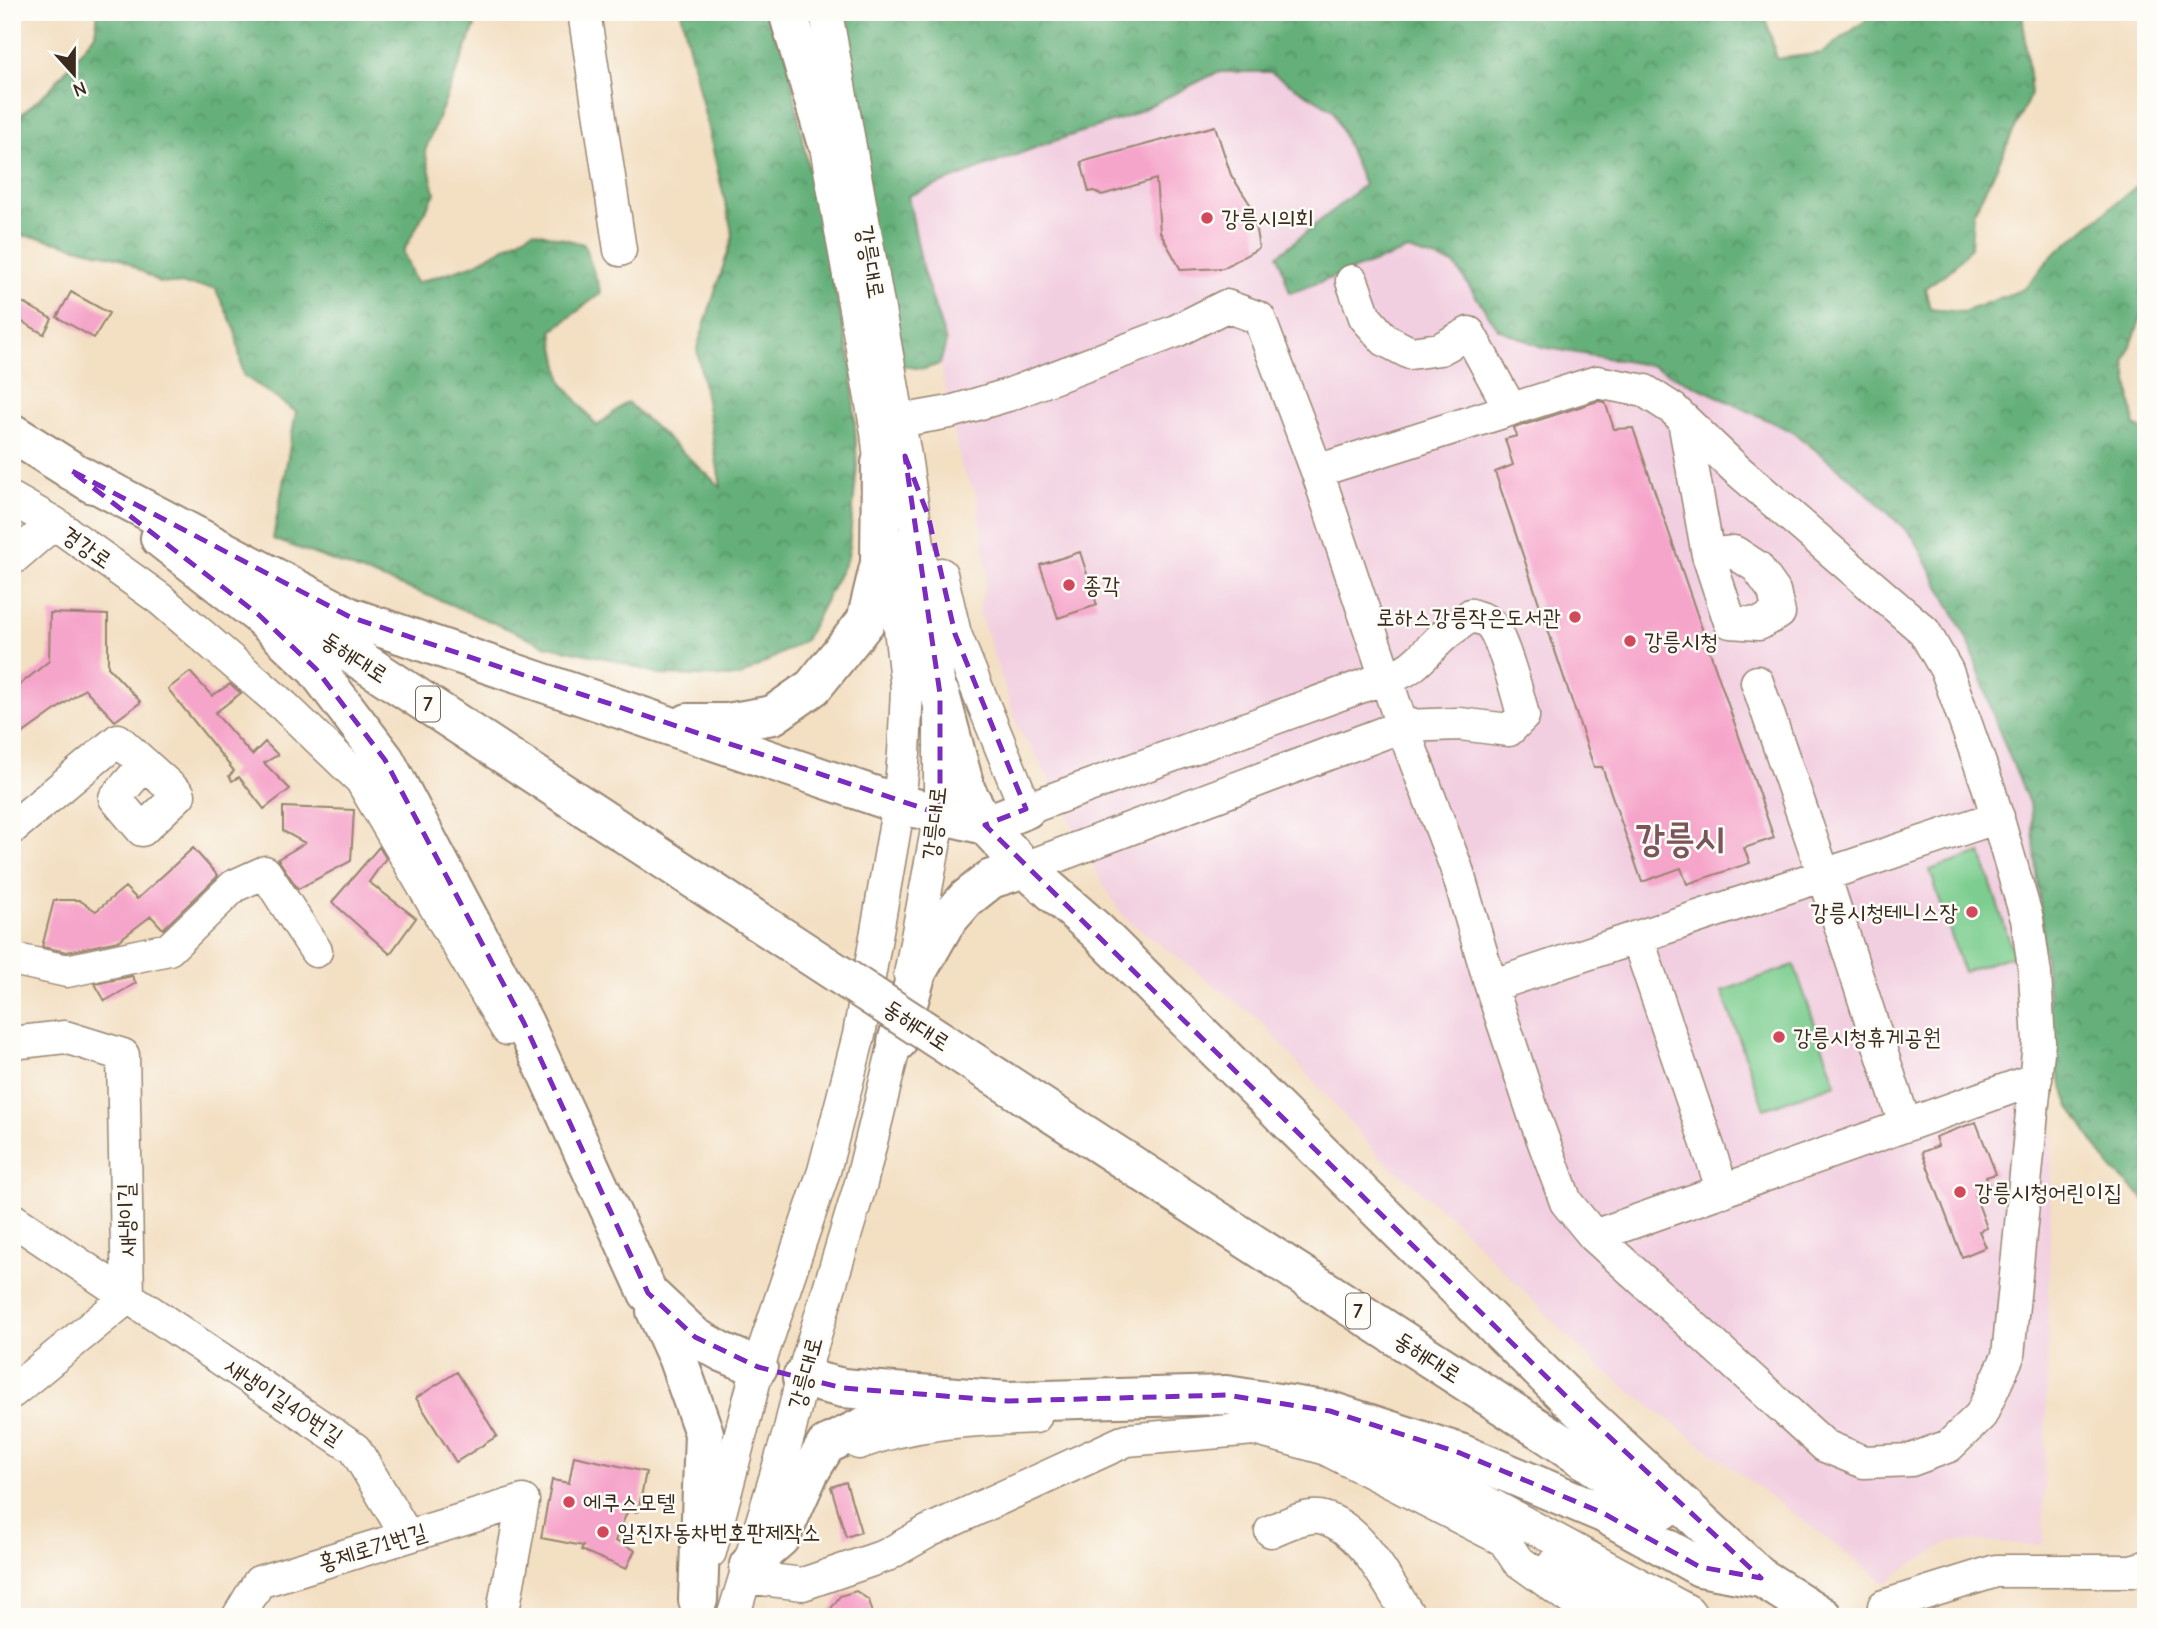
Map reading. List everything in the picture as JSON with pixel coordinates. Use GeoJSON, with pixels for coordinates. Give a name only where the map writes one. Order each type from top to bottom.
{"type":"FeatureCollection","features":[{"type":"Feature","properties":{"kind":"main road"},"geometry":{"type":"LineString","coordinates":[[788,12],[825,138]]}},
{"type":"Feature","properties":{"kind":"main road","name":"동해대로"},"geometry":{"type":"LineString","coordinates":[[12,433],[1550,1436],[1822,1617]]}},
{"type":"Feature","properties":{"kind":"main road"},"geometry":{"type":"LineString","coordinates":[[658,724],[727,723],[773,715],[813,687],[866,621],[880,563],[893,460]]}},
{"type":"Feature","properties":{"kind":"main road"},"geometry":{"type":"LineString","coordinates":[[85,479],[350,617],[899,804],[985,825],[1039,863],[1096,930],[1571,1401],[1761,1578]]}},
{"type":"Feature","properties":{"kind":"main road"},"geometry":{"type":"LineString","coordinates":[[85,479],[259,615],[316,670],[385,760],[524,1023],[677,1357],[704,1433],[694,1608]]}},
{"type":"Feature","properties":{"kind":"main road"},"geometry":{"type":"LineString","coordinates":[[940,694],[966,792],[985,825]]}},
{"type":"Feature","properties":{"kind":"main road"},"geometry":{"type":"LineString","coordinates":[[985,825],[1026,809]]}},
{"type":"Feature","properties":{"kind":"main road"},"geometry":{"type":"LineString","coordinates":[[897,1042],[917,972],[945,923],[966,899],[991,879],[1039,863]]}},
{"type":"Feature","properties":{"kind":"main road"},"geometry":{"type":"LineString","coordinates":[[648,1293],[695,1336],[758,1367]]}},
{"type":"Feature","properties":{"kind":"main road"},"geometry":{"type":"LineString","coordinates":[[802,1378],[842,1388],[1008,1401]]}},
{"type":"Feature","properties":{"kind":"main road"},"geometry":{"type":"LineString","coordinates":[[747,1571],[780,1538],[809,1473],[826,1445],[898,1410],[1008,1401],[1226,1395],[1330,1411],[1461,1453],[1603,1513],[1700,1567],[1761,1578]]}},
{"type":"Feature","properties":{"kind":"street"},"geometry":{"type":"LineString","coordinates":[[584,12],[621,250]]}},
{"type":"Feature","properties":{"kind":"street","name":"강릉대로"},"geometry":{"type":"LineString","coordinates":[[733,1617],[861,1182],[897,1042],[940,814],[940,694],[801,12]]}},
{"type":"Feature","properties":{"kind":"street","name":"강릉대로"},"geometry":{"type":"LineString","coordinates":[[694,1608],[758,1367],[824,1171],[859,1035],[899,804],[904,753],[907,689],[893,460],[899,421],[826,12]]}},
{"type":"Feature","properties":{"kind":"street"},"geometry":{"type":"LineString","coordinates":[[1352,281],[1365,317],[1385,340],[1410,353],[1440,349],[1469,333],[1510,408]]}},
{"type":"Feature","properties":{"kind":"street"},"geometry":{"type":"LineString","coordinates":[[899,421],[950,412],[1008,395],[1176,331],[1226,306],[1259,318],[1317,471],[1402,726],[1456,867],[1490,986],[1566,1202],[1594,1236],[1825,1446],[1864,1462],[1911,1460],[1949,1446],[1981,1415],[2008,1356],[2039,1042],[2027,919],[1997,817],[1947,671],[1924,631],[1673,409],[1645,391],[1597,382],[1317,471]]}},
{"type":"Feature","properties":{"kind":"street"},"geometry":{"type":"LineString","coordinates":[[1684,421],[1708,555]]}},
{"type":"Feature","properties":{"kind":"street"},"geometry":{"type":"LineString","coordinates":[[893,460],[928,515],[955,634],[1026,809],[1387,677],[1396,676],[1412,667],[1448,632],[1471,615],[1490,622],[1498,636],[1523,716],[1509,730],[1460,724],[1402,726],[1039,863]]}},
{"type":"Feature","properties":{"kind":"street","name":"경강로"},"geometry":{"type":"LineString","coordinates":[[12,499],[54,523],[160,598],[284,706],[361,780],[506,1026],[622,1257],[672,1371],[697,1413]]}},
{"type":"Feature","properties":{"kind":"street"},"geometry":{"type":"LineString","coordinates":[[12,559],[54,523]]}},
{"type":"Feature","properties":{"kind":"street"},"geometry":{"type":"LineString","coordinates":[[1757,682],[1824,875],[1905,1125]]}},
{"type":"Feature","properties":{"kind":"street"},"geometry":{"type":"LineString","coordinates":[[12,828],[118,740],[145,764]]}},
{"type":"Feature","properties":{"kind":"street"},"geometry":{"type":"LineString","coordinates":[[1490,986],[1997,817]]}},
{"type":"Feature","properties":{"kind":"street"},"geometry":{"type":"LineString","coordinates":[[12,959],[67,971],[169,949],[234,886],[265,872],[316,951]]}},
{"type":"Feature","properties":{"kind":"street"},"geometry":{"type":"LineString","coordinates":[[1637,937],[1723,1191]]}},
{"type":"Feature","properties":{"kind":"street","name":"새냉이길"},"geometry":{"type":"LineString","coordinates":[[12,1043],[65,1037],[123,1055],[128,1297]]}},
{"type":"Feature","properties":{"kind":"street"},"geometry":{"type":"LineString","coordinates":[[1594,1236],[2036,1079]]}},
{"type":"Feature","properties":{"kind":"street","name":"새냉이길40번길"},"geometry":{"type":"LineString","coordinates":[[12,1219],[355,1449],[407,1536]]}},
{"type":"Feature","properties":{"kind":"street"},"geometry":{"type":"LineString","coordinates":[[12,1392],[128,1297]]}},
{"type":"Feature","properties":{"kind":"street"},"geometry":{"type":"LineString","coordinates":[[758,1367],[802,1378]]}},
{"type":"Feature","properties":{"kind":"street"},"geometry":{"type":"LineString","coordinates":[[1226,1395],[1272,1408]]}},
{"type":"Feature","properties":{"kind":"street"},"geometry":{"type":"LineString","coordinates":[[820,1454],[914,1427],[948,1421],[1255,1406],[1300,1413],[1434,1474],[1688,1611],[1692,1617]]}},
{"type":"Feature","properties":{"kind":"street"},"geometry":{"type":"LineString","coordinates":[[747,1571],[803,1584],[887,1555],[929,1531],[1127,1440],[1254,1429],[1324,1448],[1581,1580],[1643,1617]]}},
{"type":"Feature","properties":{"kind":"street","name":"홍제로71번길"},"geometry":{"type":"LineString","coordinates":[[238,1617],[259,1582],[523,1501],[502,1617]]}},
{"type":"Feature","properties":{"kind":"street"},"geometry":{"type":"LineString","coordinates":[[1270,1531],[1298,1520],[1322,1517],[1347,1531],[1376,1562],[1410,1617]]}},
{"type":"Feature","properties":{"kind":"street"},"geometry":{"type":"LineString","coordinates":[[1504,1540],[1517,1560],[1596,1617]]}},
{"type":"Feature","properties":{"kind":"street"},"geometry":{"type":"LineString","coordinates":[[1884,1606],[1996,1571],[2131,1571],[2146,1567]]}},
{"type":"Feature","properties":{"kind":"highlighted area"},"geometry":{"type":"Polygon","coordinates":[[[905,456],[928,515],[955,634],[1026,809],[985,825],[1571,1401],[1761,1578],[1700,1567],[1603,1513],[1460,1453],[1330,1411],[1226,1395],[1008,1401],[843,1388],[758,1367],[695,1337],[648,1293],[524,1023],[385,760],[316,669],[259,615],[70,470],[350,617],[940,814],[940,694],[905,456]]]}},
{"type":"Feature","properties":{"kind":"shaded area"},"geometry":{"type":"Polygon","coordinates":[[[1218,72],[1270,72],[1333,110],[1364,186],[1278,255],[1290,293],[1408,250],[1454,264],[1499,329],[1542,347],[1653,366],[1793,432],[1858,484],[1914,538],[1969,643],[2031,808],[2054,1061],[2043,1545],[1951,1541],[1897,1574],[1887,1584],[1598,1367],[1452,1218],[1379,1156],[1260,1020],[1124,917],[1104,886],[1018,727],[979,611],[987,575],[977,495],[962,470],[940,364],[946,342],[923,271],[908,196],[1045,144],[1127,117],[1218,72]]]}},
{"type":"Feature","properties":{"kind":"green space"},"geometry":{"type":"Polygon","coordinates":[[[98,12],[471,12],[475,26],[425,151],[435,193],[403,252],[416,283],[475,264],[533,231],[584,244],[601,293],[552,331],[562,382],[597,426],[627,402],[721,487],[697,348],[733,236],[681,12],[779,12],[807,162],[852,368],[857,467],[848,557],[805,640],[739,677],[661,675],[610,659],[548,646],[440,600],[273,539],[296,412],[243,375],[235,329],[215,288],[159,282],[120,258],[41,238],[12,234],[12,123],[51,88],[95,34],[98,12]]]}},
{"type":"Feature","properties":{"kind":"green space"},"geometry":{"type":"Polygon","coordinates":[[[828,12],[1767,12],[1777,59],[1822,53],[1866,20],[1870,12],[2022,12],[2031,93],[1973,213],[1971,247],[1952,269],[1925,288],[1930,309],[1963,312],[2024,289],[2052,256],[2139,184],[2146,167],[2146,304],[2125,362],[2135,426],[2146,432],[2146,1201],[2110,1167],[2070,1107],[2054,1061],[2031,808],[1997,726],[1969,643],[1914,538],[1858,484],[1793,432],[1653,366],[1542,347],[1498,329],[1454,264],[1408,250],[1290,293],[1278,255],[1364,185],[1333,110],[1270,72],[1218,72],[1127,117],[1045,144],[908,196],[923,271],[946,342],[940,364],[924,369],[889,364],[828,12]]]}},
{"type":"Feature","properties":{"kind":"green space","name":"강릉시청테니스장"},"geometry":{"type":"Polygon","coordinates":[[[1981,853],[2014,955],[1963,972],[1930,870],[1981,853]]]}},
{"type":"Feature","properties":{"kind":"green space","name":"강릉시청휴게공원"},"geometry":{"type":"Polygon","coordinates":[[[1794,965],[1836,1084],[1764,1109],[1722,991],[1794,965]]]}},
{"type":"Feature","properties":{"kind":"building","name":"강릉시의회"},"geometry":{"type":"Polygon","coordinates":[[[1215,126],[1231,175],[1252,207],[1259,248],[1223,268],[1181,270],[1160,232],[1156,179],[1102,195],[1089,192],[1081,162],[1215,126]]]}},
{"type":"Feature","properties":{"kind":"building"},"geometry":{"type":"Polygon","coordinates":[[[71,292],[109,313],[94,338],[57,317],[71,292]]]}},
{"type":"Feature","properties":{"kind":"building"},"geometry":{"type":"Polygon","coordinates":[[[22,302],[52,319],[44,334],[14,317],[22,302]]]}},
{"type":"Feature","properties":{"kind":"building","name":"강릉시청"},"geometry":{"type":"Polygon","coordinates":[[[1598,401],[1605,402],[1614,429],[1633,428],[1774,838],[1744,848],[1750,863],[1687,884],[1681,868],[1642,882],[1602,767],[1594,767],[1495,472],[1513,465],[1505,439],[1517,436],[1514,428],[1598,401]]]}},
{"type":"Feature","properties":{"kind":"building","name":"종각"},"geometry":{"type":"Polygon","coordinates":[[[1080,552],[1097,605],[1058,618],[1040,565],[1080,552]]]}},
{"type":"Feature","properties":{"kind":"building"},"geometry":{"type":"Polygon","coordinates":[[[50,613],[108,615],[108,667],[141,702],[115,721],[85,689],[12,741],[12,691],[49,661],[50,613]]]}},
{"type":"Feature","properties":{"kind":"building"},"geometry":{"type":"Polygon","coordinates":[[[190,672],[212,696],[230,684],[241,693],[215,713],[252,755],[265,742],[278,755],[264,763],[290,789],[264,809],[239,777],[232,781],[229,776],[234,771],[168,689],[190,672]]]}},
{"type":"Feature","properties":{"kind":"building"},"geometry":{"type":"Polygon","coordinates":[[[283,807],[354,810],[351,861],[298,889],[278,859],[305,843],[283,831],[283,807]]]}},
{"type":"Feature","properties":{"kind":"building"},"geometry":{"type":"Polygon","coordinates":[[[379,847],[386,858],[369,882],[416,918],[390,954],[332,902],[379,847]]]}},
{"type":"Feature","properties":{"kind":"building"},"geometry":{"type":"Polygon","coordinates":[[[193,848],[218,876],[163,929],[151,916],[118,941],[67,952],[42,947],[54,900],[79,900],[96,911],[125,887],[137,899],[193,848]]]}},
{"type":"Feature","properties":{"kind":"building"},"geometry":{"type":"Polygon","coordinates":[[[132,976],[136,983],[105,1001],[95,984],[132,976]]]}},
{"type":"Feature","properties":{"kind":"building","name":"강릉시청어린이집"},"geometry":{"type":"Polygon","coordinates":[[[1976,1122],[1996,1174],[1986,1177],[1991,1189],[1975,1195],[1987,1228],[1979,1231],[1986,1247],[1962,1257],[1922,1152],[1938,1146],[1935,1137],[1976,1122]]]}},
{"type":"Feature","properties":{"kind":"building"},"geometry":{"type":"Polygon","coordinates":[[[457,1372],[497,1436],[456,1462],[416,1398],[457,1372]]]}},
{"type":"Feature","properties":{"kind":"building"},"geometry":{"type":"Polygon","coordinates":[[[574,1456],[646,1472],[638,1512],[628,1510],[615,1541],[635,1550],[626,1569],[581,1550],[583,1546],[541,1538],[552,1480],[569,1483],[574,1456]]]}},
{"type":"Feature","properties":{"kind":"building"},"geometry":{"type":"Polygon","coordinates":[[[846,1482],[861,1532],[846,1537],[831,1487],[846,1482]]]}},
{"type":"Feature","properties":{"kind":"building"},"geometry":{"type":"Polygon","coordinates":[[[856,1591],[869,1600],[874,1617],[825,1617],[840,1596],[856,1591]]]}},
{"type":"Feature","properties":{"kind":"place","name":"강릉시의회"},"geometry":{"type":"Point","coordinates":[1207,218]}},
{"type":"Feature","properties":{"kind":"place","name":"종각"},"geometry":{"type":"Point","coordinates":[1069,585]}},
{"type":"Feature","properties":{"kind":"place","name":"로하스강릉작은도서관"},"geometry":{"type":"Point","coordinates":[1575,617]}},
{"type":"Feature","properties":{"kind":"place","name":"강릉시청"},"geometry":{"type":"Point","coordinates":[1630,641]}},
{"type":"Feature","properties":{"kind":"place","name":"강릉시청테니스장"},"geometry":{"type":"Point","coordinates":[1972,912]}},
{"type":"Feature","properties":{"kind":"place","name":"강릉시청휴게공원"},"geometry":{"type":"Point","coordinates":[1779,1037]}},
{"type":"Feature","properties":{"kind":"place","name":"강릉시청어린이집"},"geometry":{"type":"Point","coordinates":[1960,1192]}},
{"type":"Feature","properties":{"kind":"place","name":"에쿠스모텔"},"geometry":{"type":"Point","coordinates":[569,1502]}},
{"type":"Feature","properties":{"kind":"place","name":"일진자동차번호판제작소"},"geometry":{"type":"Point","coordinates":[603,1532]}},
{"type":"Feature","properties":{"kind":"district","name":"강릉시"},"geometry":{"type":"Point","coordinates":[1680,838]}}]}
